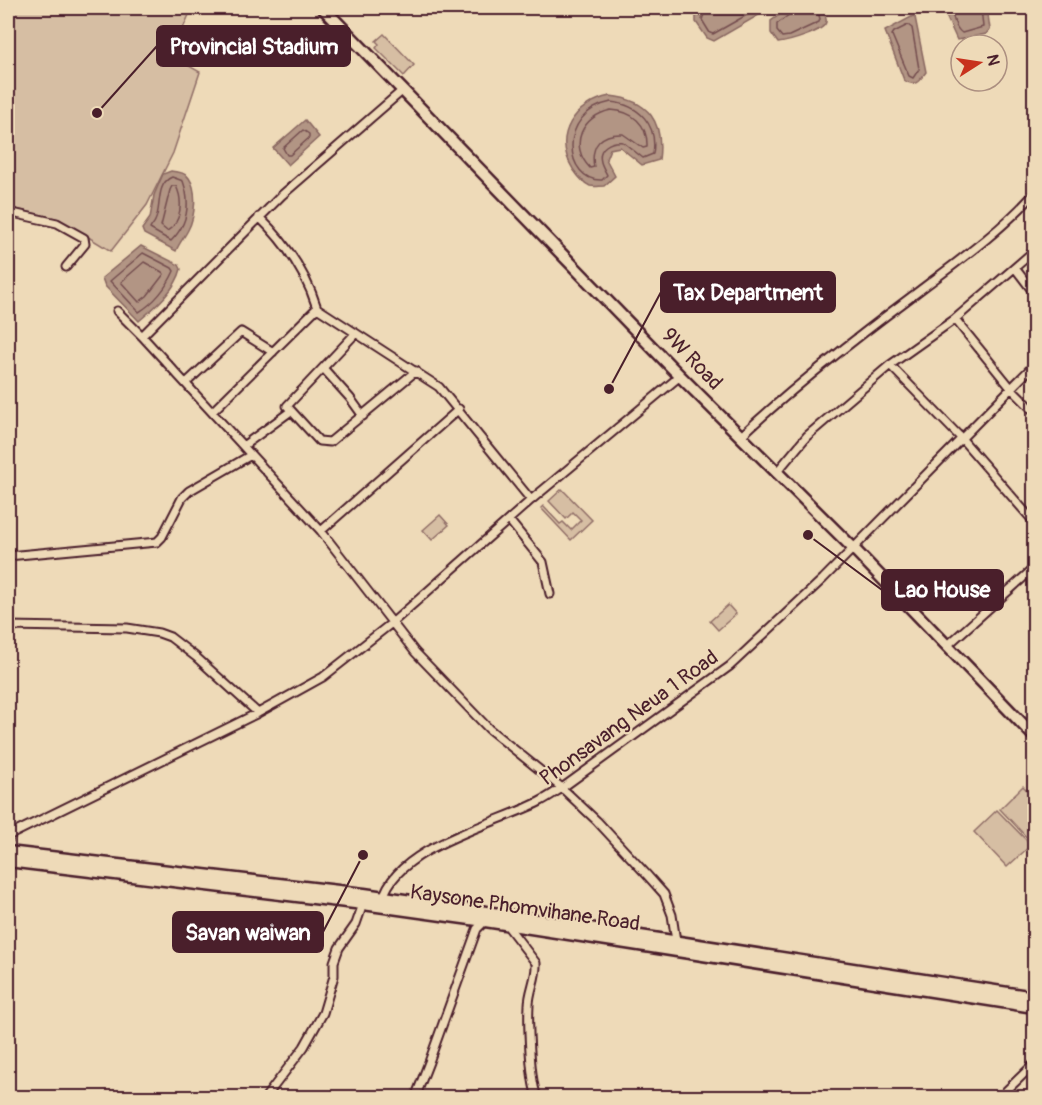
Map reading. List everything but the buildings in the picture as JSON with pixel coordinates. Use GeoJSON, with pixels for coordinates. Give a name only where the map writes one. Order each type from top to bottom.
{"type":"FeatureCollection","features":[{"type":"Feature","properties":{"kind":"main road","name":"9W Road"},"geometry":{"type":"LineString","coordinates":[[323,8],[680,376],[1034,733]]}},
{"type":"Feature","properties":{"kind":"main road","name":"Kaysone Phomvihane Road"},"geometry":{"type":"LineString","coordinates":[[8,852],[676,941],[1035,997]]}},
{"type":"Feature","properties":{"kind":"main road","name":"Kaysone Phomvihane Road"},"geometry":{"type":"LineString","coordinates":[[8,861],[363,904],[383,902],[485,921],[1035,1007]]}},
{"type":"Feature","properties":{"kind":"street"},"geometry":{"type":"LineString","coordinates":[[142,336],[282,195],[403,90]]}},
{"type":"Feature","properties":{"kind":"street"},"geometry":{"type":"LineString","coordinates":[[740,437],[779,400],[844,347],[987,240],[1012,219],[1035,194]]}},
{"type":"Feature","properties":{"kind":"street"},"geometry":{"type":"LineString","coordinates":[[8,212],[57,223],[84,238],[85,244],[66,267]]}},
{"type":"Feature","properties":{"kind":"street"},"geometry":{"type":"LineString","coordinates":[[260,217],[282,239],[311,290],[317,308],[439,387],[531,500]]}},
{"type":"Feature","properties":{"kind":"street"},"geometry":{"type":"LineString","coordinates":[[776,473],[807,436],[890,365],[955,319],[1035,251]]}},
{"type":"Feature","properties":{"kind":"street"},"geometry":{"type":"LineString","coordinates":[[1015,268],[1035,293]]}},
{"type":"Feature","properties":{"kind":"street"},"geometry":{"type":"LineString","coordinates":[[212,412],[317,308]]}},
{"type":"Feature","properties":{"kind":"street"},"geometry":{"type":"LineString","coordinates":[[117,311],[321,531],[416,652],[489,729],[562,788],[597,821],[664,894],[672,915],[676,941]]}},
{"type":"Feature","properties":{"kind":"street"},"geometry":{"type":"LineString","coordinates":[[955,319],[1011,388],[1035,411]]}},
{"type":"Feature","properties":{"kind":"street"},"geometry":{"type":"LineString","coordinates":[[186,383],[240,332],[273,352]]}},
{"type":"Feature","properties":{"kind":"street"},"geometry":{"type":"LineString","coordinates":[[355,334],[287,406],[319,441],[330,442],[417,371]]}},
{"type":"Feature","properties":{"kind":"street"},"geometry":{"type":"LineString","coordinates":[[890,365],[962,438],[1035,522]]}},
{"type":"Feature","properties":{"kind":"street","name":"Phonsavang Neua 1 Road"},"geometry":{"type":"LineString","coordinates":[[383,902],[388,885],[412,861],[430,849],[484,823],[538,803],[730,666],[823,579],[1035,365]]}},
{"type":"Feature","properties":{"kind":"street"},"geometry":{"type":"LineString","coordinates":[[323,368],[363,416]]}},
{"type":"Feature","properties":{"kind":"street"},"geometry":{"type":"LineString","coordinates":[[8,840],[10,835],[258,713],[324,677],[393,622],[531,500],[680,376]]}},
{"type":"Feature","properties":{"kind":"street"},"geometry":{"type":"LineString","coordinates":[[321,531],[459,409]]}},
{"type":"Feature","properties":{"kind":"street"},"geometry":{"type":"LineString","coordinates":[[243,446],[291,411]]}},
{"type":"Feature","properties":{"kind":"street"},"geometry":{"type":"LineString","coordinates":[[8,556],[157,542],[162,537],[182,498],[189,491],[251,454]]}},
{"type":"Feature","properties":{"kind":"street"},"geometry":{"type":"LineString","coordinates":[[509,520],[543,562],[550,594]]}},
{"type":"Feature","properties":{"kind":"street"},"geometry":{"type":"LineString","coordinates":[[948,645],[1035,568]]}},
{"type":"Feature","properties":{"kind":"street"},"geometry":{"type":"LineString","coordinates":[[8,626],[127,628],[159,633],[196,657],[258,713]]}},
{"type":"Feature","properties":{"kind":"street"},"geometry":{"type":"LineString","coordinates":[[265,1098],[304,1047],[323,1013],[334,976],[334,962],[339,948],[356,924],[363,904]]}},
{"type":"Feature","properties":{"kind":"street"},"geometry":{"type":"LineString","coordinates":[[415,1098],[477,929],[485,921]]}},
{"type":"Feature","properties":{"kind":"street"},"geometry":{"type":"LineString","coordinates":[[507,924],[536,963],[537,971],[529,1003],[533,1084],[538,1098]]}},
{"type":"Feature","properties":{"kind":"street"},"geometry":{"type":"LineString","coordinates":[[1005,1098],[1006,1091],[1035,1064]]}},
{"type":"Feature","properties":{"kind":"shaded area"},"geometry":{"type":"Polygon","coordinates":[[[8,8],[192,8],[171,56],[200,72],[173,153],[147,205],[111,251],[59,219],[8,207],[8,8]]]}},
{"type":"Feature","properties":{"kind":"shaded area"},"geometry":{"type":"Polygon","coordinates":[[[384,34],[414,65],[404,76],[376,48],[379,44],[376,41],[384,34]]]}},
{"type":"Feature","properties":{"kind":"shaded area"},"geometry":{"type":"Polygon","coordinates":[[[562,489],[592,520],[571,540],[541,508],[543,506],[560,524],[563,522],[571,530],[581,520],[573,512],[566,519],[549,501],[562,489]]]}},
{"type":"Feature","properties":{"kind":"shaded area"},"geometry":{"type":"Polygon","coordinates":[[[440,515],[449,525],[432,540],[423,530],[440,515]]]}},
{"type":"Feature","properties":{"kind":"shaded area"},"geometry":{"type":"Polygon","coordinates":[[[728,605],[736,614],[718,630],[710,621],[728,605]]]}},
{"type":"Feature","properties":{"kind":"shaded area"},"geometry":{"type":"Polygon","coordinates":[[[1023,786],[1034,798],[1033,844],[1000,809],[1023,786]]]}},
{"type":"Feature","properties":{"kind":"shaded area"},"geometry":{"type":"Polygon","coordinates":[[[997,810],[1031,845],[1007,867],[974,832],[997,810]]]}},
{"type":"Feature","properties":{"kind":"water"},"geometry":{"type":"Polygon","coordinates":[[[704,8],[771,8],[714,41],[707,38],[696,22],[696,15],[704,8]]]}},
{"type":"Feature","properties":{"kind":"water"},"geometry":{"type":"Polygon","coordinates":[[[789,8],[823,8],[826,22],[813,33],[778,43],[771,33],[771,21],[789,8]]]}},
{"type":"Feature","properties":{"kind":"water"},"geometry":{"type":"Polygon","coordinates":[[[947,8],[987,8],[990,29],[987,33],[954,33],[946,16],[947,8]]]}},
{"type":"Feature","properties":{"kind":"water"},"geometry":{"type":"Polygon","coordinates":[[[913,16],[926,72],[917,82],[912,83],[904,80],[885,31],[913,16]]]}},
{"type":"Feature","properties":{"kind":"water"},"geometry":{"type":"Polygon","coordinates":[[[610,96],[635,102],[651,115],[659,135],[659,160],[642,165],[620,147],[610,149],[606,159],[615,176],[604,186],[590,186],[576,174],[567,156],[566,133],[577,113],[586,106],[610,96]]]}},
{"type":"Feature","properties":{"kind":"water"},"geometry":{"type":"Polygon","coordinates":[[[305,120],[319,137],[288,165],[273,148],[305,120]]]}},
{"type":"Feature","properties":{"kind":"water"},"geometry":{"type":"Polygon","coordinates":[[[171,171],[187,176],[194,190],[194,211],[190,225],[176,251],[144,234],[142,229],[150,218],[154,195],[163,174],[171,171]]]}},
{"type":"Feature","properties":{"kind":"water"},"geometry":{"type":"Polygon","coordinates":[[[141,246],[179,265],[181,269],[169,291],[139,321],[105,286],[102,278],[141,246]]]}},
{"type":"Feature","properties":{"kind":"place","name":"Provincial Stadium"},"geometry":{"type":"Point","coordinates":[97,113]}},
{"type":"Feature","properties":{"kind":"place","name":"Tax Department"},"geometry":{"type":"Point","coordinates":[609,389]}},
{"type":"Feature","properties":{"kind":"place","name":"Lao House"},"geometry":{"type":"Point","coordinates":[808,535]}},
{"type":"Feature","properties":{"kind":"place","name":"Savan waiwan"},"geometry":{"type":"Point","coordinates":[363,855]}}]}
